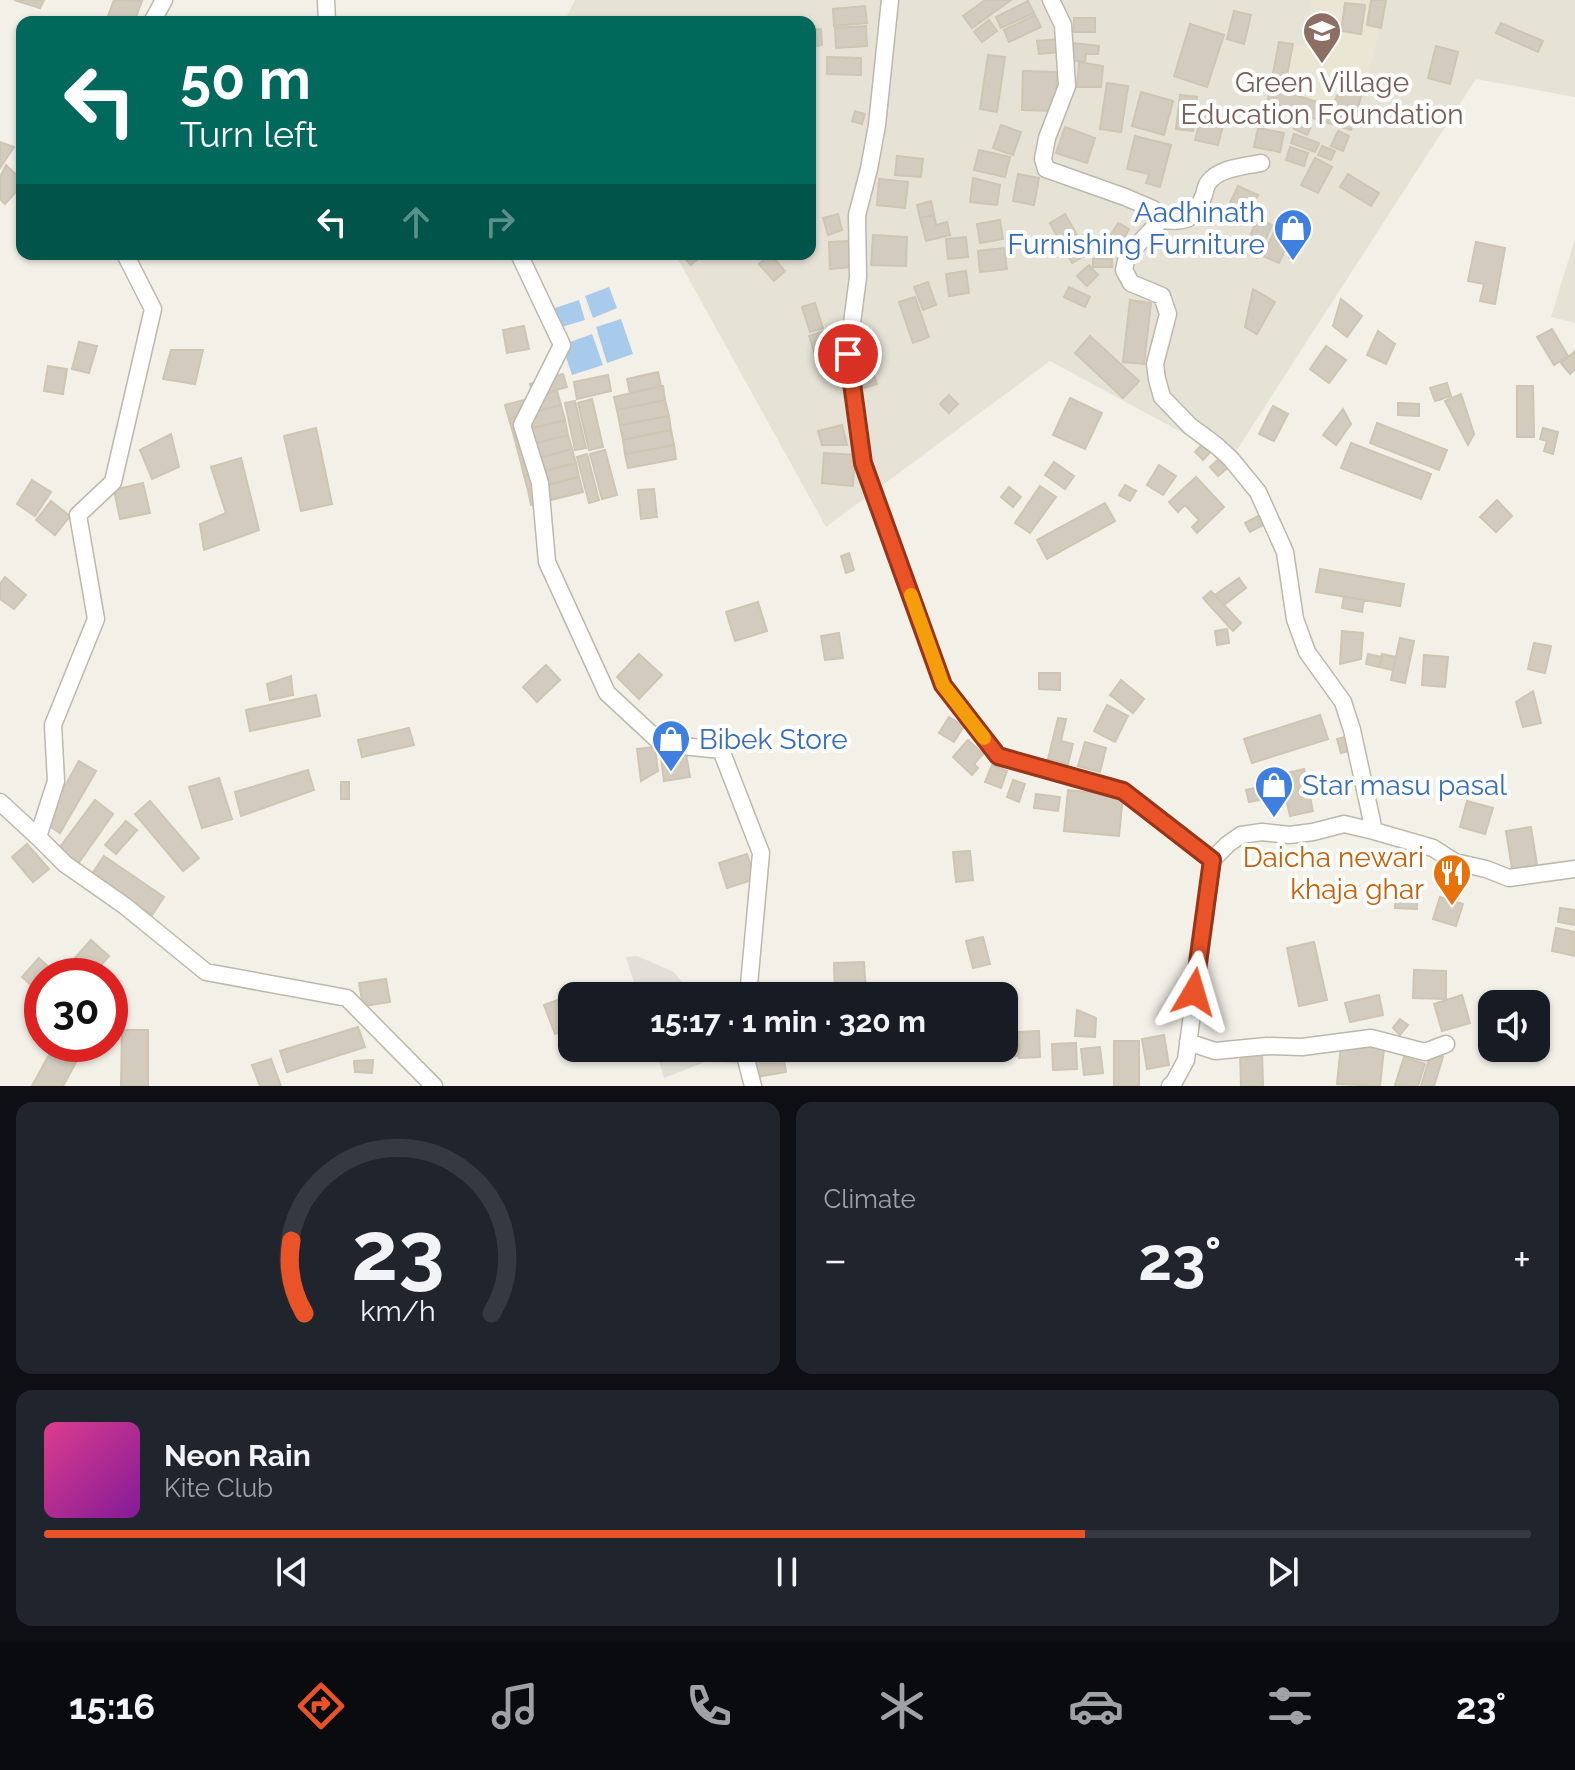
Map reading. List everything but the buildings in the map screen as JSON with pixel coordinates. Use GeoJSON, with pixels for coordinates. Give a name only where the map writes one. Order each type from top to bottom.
{"type":"FeatureCollection","features":[{"type":"Feature","properties":{"kind":"street"},"geometry":{"type":"LineString","coordinates":[[890,0],[877,125],[857,215],[858,277],[848,354],[863,463],[943,685],[998,756],[1123,791],[1212,860]]}},
{"type":"Feature","properties":{"kind":"street"},"geometry":{"type":"LineString","coordinates":[[1051,0],[1063,25],[1067,86],[1047,138],[1043,164],[1046,169],[1153,209],[1161,220],[1180,222],[1197,211],[1209,181],[1221,172],[1261,163]]}},
{"type":"Feature","properties":{"kind":"street"},"geometry":{"type":"LineString","coordinates":[[1161,220],[1127,256],[1124,270],[1131,283],[1162,296],[1168,314],[1155,364],[1162,397],[1190,426],[1231,459],[1258,492],[1285,552],[1295,619],[1307,652],[1343,702],[1374,831]]}},
{"type":"Feature","properties":{"kind":"street"},"geometry":{"type":"LineString","coordinates":[[38,837],[56,781],[53,725],[96,619],[78,515],[113,482],[153,309],[128,260]]}},
{"type":"Feature","properties":{"kind":"street"},"geometry":{"type":"LineString","coordinates":[[522,260],[562,345],[522,425],[540,483],[547,562],[607,693],[662,744],[721,750],[761,853],[749,982]]}},
{"type":"Feature","properties":{"kind":"street"},"geometry":{"type":"LineString","coordinates":[[0,802],[65,864],[125,906],[206,972],[347,998],[434,1086]]}},
{"type":"Feature","properties":{"kind":"street"},"geometry":{"type":"LineString","coordinates":[[1170,1086],[1186,1060],[1212,860],[1241,835],[1262,832],[1289,835],[1344,824],[1433,848],[1455,862],[1509,878],[1575,869]]}},
{"type":"Feature","properties":{"kind":"street"},"geometry":{"type":"LineString","coordinates":[[1188,1042],[1215,1051],[1267,1046],[1302,1047],[1371,1038],[1425,1052],[1446,1044]]}},
{"type":"Feature","properties":{"kind":"street"},"geometry":{"type":"LineString","coordinates":[[747,1062],[753,1086]]}},
{"type":"Feature","properties":{"kind":"shaded area"},"geometry":{"type":"Polygon","coordinates":[[[575,0],[1575,0],[1575,97],[1476,79],[1231,459],[1050,361],[826,527],[678,260],[816,260],[816,16],[567,16],[575,0]]]}},
{"type":"Feature","properties":{"kind":"shaded area","name":"Green Village Education Foundation"},"geometry":{"type":"Polygon","coordinates":[[[1312,0],[1386,0],[1381,28],[1351,130],[1267,104],[1279,42],[1304,46],[1312,0]]]}},
{"type":"Feature","properties":{"kind":"shaded area"},"geometry":{"type":"Polygon","coordinates":[[[1575,239],[1575,323],[1551,317],[1575,239]]]}},
{"type":"Feature","properties":{"kind":"shaded area"},"geometry":{"type":"Polygon","coordinates":[[[637,956],[674,972],[682,982],[634,982],[626,957],[637,956]]]}},
{"type":"Feature","properties":{"kind":"shaded area"},"geometry":{"type":"Polygon","coordinates":[[[659,1062],[705,1062],[664,1078],[659,1062]]]}},
{"type":"Feature","properties":{"kind":"water"},"geometry":{"type":"Polygon","coordinates":[[[609,287],[617,308],[593,318],[585,296],[609,287]]]}},
{"type":"Feature","properties":{"kind":"water"},"geometry":{"type":"Polygon","coordinates":[[[579,300],[585,320],[555,329],[549,310],[579,300]]]}},
{"type":"Feature","properties":{"kind":"water"},"geometry":{"type":"Polygon","coordinates":[[[621,319],[633,354],[607,363],[596,327],[621,319]]]}},
{"type":"Feature","properties":{"kind":"water"},"geometry":{"type":"Polygon","coordinates":[[[592,334],[603,365],[572,375],[562,345],[592,334]]]}},
{"type":"Feature","properties":{"kind":"slow traffic"},"geometry":{"type":"LineString","coordinates":[[911,595],[943,685],[984,738]]}},
{"type":"Feature","properties":{"kind":"place","name":"Green Village Education Foundation"},"geometry":{"type":"Point","coordinates":[1322,65]}},
{"type":"Feature","properties":{"kind":"place","name":"Aadhinath Furnishing Furniture"},"geometry":{"type":"Point","coordinates":[1293,262]}},
{"type":"Feature","properties":{"kind":"place","name":"Bibek Store"},"geometry":{"type":"Point","coordinates":[671,773]}},
{"type":"Feature","properties":{"kind":"place","name":"Star masu pasal"},"geometry":{"type":"Point","coordinates":[1274,819]}},
{"type":"Feature","properties":{"kind":"place","name":"Daicha newari khaja ghar"},"geometry":{"type":"Point","coordinates":[1452,907]}},
{"type":"Feature","properties":{"kind":"route"},"geometry":{"type":"LineString","coordinates":[[848,354],[863,463],[943,685],[998,756],[1123,791],[1212,860],[1194,992]]}}]}
